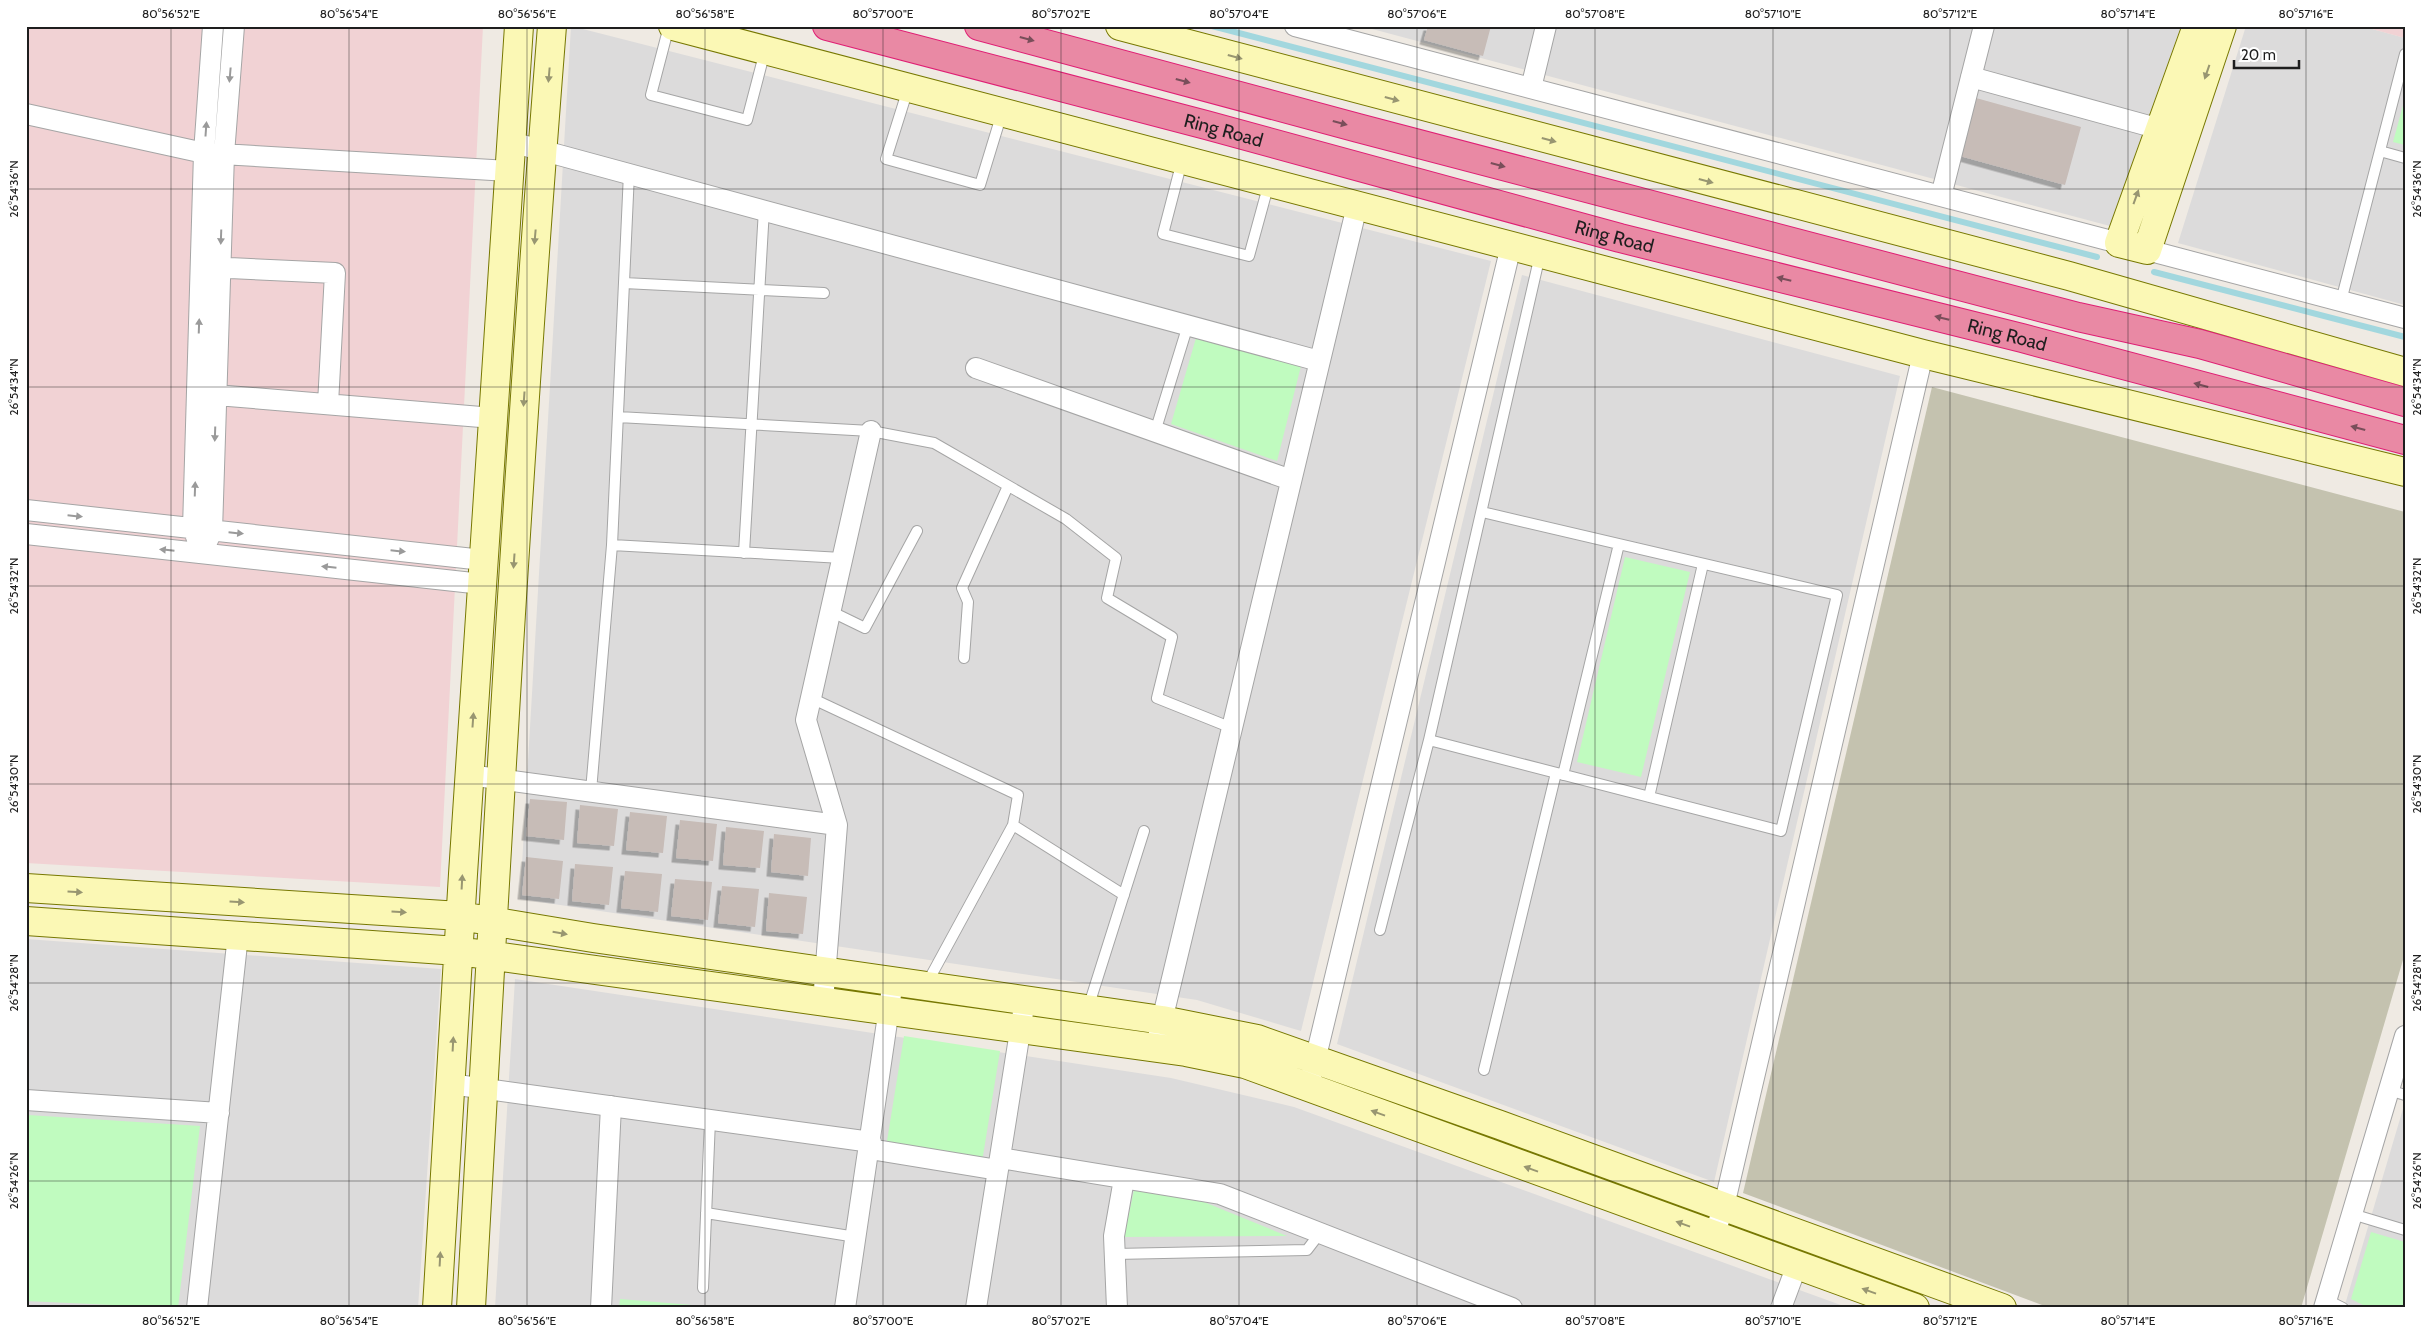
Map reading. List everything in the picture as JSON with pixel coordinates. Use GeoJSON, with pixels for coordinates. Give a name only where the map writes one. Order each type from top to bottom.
{"type":"FeatureCollection","features":[{"type":"Feature","properties":{"kind":"highway","name":"Ring Road"},"geometry":{"type":"LineString","coordinates":[[827,26],[1206,125],[1620,238],[2022,338],[2405,440]]}},
{"type":"Feature","properties":{"kind":"highway","name":"Ring Road"},"geometry":{"type":"LineString","coordinates":[[980,26],[2011,299],[2200,344],[2405,402]]}},
{"type":"Feature","properties":{"kind":"street"},"geometry":{"type":"LineString","coordinates":[[202,553],[214,154],[214,26]]}},
{"type":"Feature","properties":{"kind":"street"},"geometry":{"type":"LineString","coordinates":[[214,154],[234,26]]}},
{"type":"Feature","properties":{"kind":"street"},"geometry":{"type":"LineString","coordinates":[[437,1308],[469,775],[519,26]]}},
{"type":"Feature","properties":{"kind":"street"},"geometry":{"type":"LineString","coordinates":[[471,1308],[500,779],[534,252],[552,26]]}},
{"type":"Feature","properties":{"kind":"street"},"geometry":{"type":"LineString","coordinates":[[671,26],[1923,354],[2405,472]]}},
{"type":"Feature","properties":{"kind":"street"},"geometry":{"type":"LineString","coordinates":[[1120,26],[2059,274],[2405,372]]}},
{"type":"Feature","properties":{"kind":"street"},"geometry":{"type":"LineString","coordinates":[[1295,26],[2405,318]]}},
{"type":"Feature","properties":{"kind":"street"},"geometry":{"type":"LineString","coordinates":[[1531,88],[1546,26]]}},
{"type":"Feature","properties":{"kind":"street"},"geometry":{"type":"LineString","coordinates":[[1941,196],[1984,26]]}},
{"type":"Feature","properties":{"kind":"street"},"geometry":{"type":"LineString","coordinates":[[2119,243],[2197,26]]}},
{"type":"Feature","properties":{"kind":"street"},"geometry":{"type":"LineString","coordinates":[[2147,250],[2222,26]]}},
{"type":"Feature","properties":{"kind":"street"},"geometry":{"type":"LineString","coordinates":[[1970,77],[2160,129]]}},
{"type":"Feature","properties":{"kind":"street"},"geometry":{"type":"LineString","coordinates":[[26,114],[214,154],[509,171]]}},
{"type":"Feature","properties":{"kind":"street"},"geometry":{"type":"LineString","coordinates":[[512,142],[1320,361]]}},
{"type":"Feature","properties":{"kind":"street"},"geometry":{"type":"LineString","coordinates":[[1154,1048],[1357,206]]}},
{"type":"Feature","properties":{"kind":"street"},"geometry":{"type":"LineString","coordinates":[[1308,1087],[1511,246]]}},
{"type":"Feature","properties":{"kind":"street"},"geometry":{"type":"LineString","coordinates":[[210,267],[335,273],[328,404]]}},
{"type":"Feature","properties":{"kind":"street"},"geometry":{"type":"LineString","coordinates":[[1714,1235],[1724,1206],[1923,354]]}},
{"type":"Feature","properties":{"kind":"street"},"geometry":{"type":"LineString","coordinates":[[976,368],[1291,480]]}},
{"type":"Feature","properties":{"kind":"street"},"geometry":{"type":"LineString","coordinates":[[207,394],[492,418]]}},
{"type":"Feature","properties":{"kind":"street"},"geometry":{"type":"LineString","coordinates":[[823,1002],[838,824],[806,720],[871,430]]}},
{"type":"Feature","properties":{"kind":"street"},"geometry":{"type":"LineString","coordinates":[[26,510],[202,529],[482,572]]}},
{"type":"Feature","properties":{"kind":"street"},"geometry":{"type":"LineString","coordinates":[[26,534],[202,553],[482,572]]}},
{"type":"Feature","properties":{"kind":"street"},"geometry":{"type":"LineString","coordinates":[[469,775],[838,824]]}},
{"type":"Feature","properties":{"kind":"street"},"geometry":{"type":"LineString","coordinates":[[26,888],[460,916],[593,938],[1162,1020],[1257,1039],[1724,1206],[2002,1308]]}},
{"type":"Feature","properties":{"kind":"street"},"geometry":{"type":"LineString","coordinates":[[26,921],[458,951],[1154,1048],[1246,1064],[1915,1308]]}},
{"type":"Feature","properties":{"kind":"street"},"geometry":{"type":"LineString","coordinates":[[197,1308],[238,935]]}},
{"type":"Feature","properties":{"kind":"street"},"geometry":{"type":"LineString","coordinates":[[845,1308],[871,1145],[893,981]]}},
{"type":"Feature","properties":{"kind":"street"},"geometry":{"type":"LineString","coordinates":[[976,1308],[1025,1000]]}},
{"type":"Feature","properties":{"kind":"street"},"geometry":{"type":"LineString","coordinates":[[2331,1305],[2352,1214],[2397,1093],[2405,1036]]}},
{"type":"Feature","properties":{"kind":"street"},"geometry":{"type":"LineString","coordinates":[[450,1084],[710,1120],[999,1164],[1124,1178],[1220,1194],[1512,1308]]}},
{"type":"Feature","properties":{"kind":"street"},"geometry":{"type":"LineString","coordinates":[[26,1100],[219,1113]]}},
{"type":"Feature","properties":{"kind":"street"},"geometry":{"type":"LineString","coordinates":[[601,1308],[611,1106]]}},
{"type":"Feature","properties":{"kind":"street"},"geometry":{"type":"LineString","coordinates":[[1117,1308],[1114,1236],[1124,1178]]}},
{"type":"Feature","properties":{"kind":"street"},"geometry":{"type":"LineString","coordinates":[[1781,1308],[1797,1265]]}},
{"type":"Feature","properties":{"kind":"lane"},"geometry":{"type":"LineString","coordinates":[[671,26],[651,95],[748,120],[765,50]]}},
{"type":"Feature","properties":{"kind":"lane"},"geometry":{"type":"LineString","coordinates":[[2341,301],[2405,54]]}},
{"type":"Feature","properties":{"kind":"lane"},"geometry":{"type":"LineString","coordinates":[[909,88],[886,159],[980,186],[1002,113]]}},
{"type":"Feature","properties":{"kind":"lane"},"geometry":{"type":"LineString","coordinates":[[2380,151],[2405,158]]}},
{"type":"Feature","properties":{"kind":"lane"},"geometry":{"type":"LineString","coordinates":[[1182,160],[1163,234],[1249,256],[1269,183]]}},
{"type":"Feature","properties":{"kind":"lane"},"geometry":{"type":"LineString","coordinates":[[591,791],[612,545],[629,173]]}},
{"type":"Feature","properties":{"kind":"lane"},"geometry":{"type":"LineString","coordinates":[[744,553],[764,209]]}},
{"type":"Feature","properties":{"kind":"lane"},"geometry":{"type":"LineString","coordinates":[[1380,930],[1429,740],[1540,254]]}},
{"type":"Feature","properties":{"kind":"lane"},"geometry":{"type":"LineString","coordinates":[[624,283],[824,293]]}},
{"type":"Feature","properties":{"kind":"lane"},"geometry":{"type":"LineString","coordinates":[[1156,432],[1188,325]]}},
{"type":"Feature","properties":{"kind":"lane"},"geometry":{"type":"LineString","coordinates":[[618,417],[871,430],[934,443],[1066,519],[1116,558],[1108,598],[1172,637],[1157,698],[1232,728]]}},
{"type":"Feature","properties":{"kind":"lane"},"geometry":{"type":"LineString","coordinates":[[964,658],[968,602],[962,588],[1008,486]]}},
{"type":"Feature","properties":{"kind":"lane"},"geometry":{"type":"LineString","coordinates":[[1429,740],[1781,831],[1837,595],[1482,512]]}},
{"type":"Feature","properties":{"kind":"lane"},"geometry":{"type":"LineString","coordinates":[[830,611],[865,628],[917,531]]}},
{"type":"Feature","properties":{"kind":"lane"},"geometry":{"type":"LineString","coordinates":[[1484,1070],[1619,544]]}},
{"type":"Feature","properties":{"kind":"lane"},"geometry":{"type":"LineString","coordinates":[[612,545],[842,558]]}},
{"type":"Feature","properties":{"kind":"lane"},"geometry":{"type":"LineString","coordinates":[[1649,797],[1703,564]]}},
{"type":"Feature","properties":{"kind":"lane"},"geometry":{"type":"LineString","coordinates":[[811,698],[1018,795],[1013,825],[925,986]]}},
{"type":"Feature","properties":{"kind":"lane"},"geometry":{"type":"LineString","coordinates":[[1013,825],[1124,895]]}},
{"type":"Feature","properties":{"kind":"lane"},"geometry":{"type":"LineString","coordinates":[[1087,1009],[1144,831]]}},
{"type":"Feature","properties":{"kind":"lane"},"geometry":{"type":"LineString","coordinates":[[703,1288],[710,1120]]}},
{"type":"Feature","properties":{"kind":"lane"},"geometry":{"type":"LineString","coordinates":[[706,1213],[856,1237]]}},
{"type":"Feature","properties":{"kind":"lane"},"geometry":{"type":"LineString","coordinates":[[2352,1214],[2405,1230]]}},
{"type":"Feature","properties":{"kind":"lane"},"geometry":{"type":"LineString","coordinates":[[1115,1254],[1307,1250],[1320,1233]]}},
{"type":"Feature","properties":{"kind":"shaded area"},"geometry":{"type":"Polygon","coordinates":[[[26,26],[483,26],[440,887],[26,863],[26,26]]]}},
{"type":"Feature","properties":{"kind":"shaded area"},"geometry":{"type":"Polygon","coordinates":[[[571,26],[1491,261],[1301,1031],[1197,1000],[520,899],[571,26]]]}},
{"type":"Feature","properties":{"kind":"shaded area"},"geometry":{"type":"Polygon","coordinates":[[[1361,26],[2181,26],[2110,226],[1361,26]]]}},
{"type":"Feature","properties":{"kind":"shaded area"},"geometry":{"type":"Polygon","coordinates":[[[2246,26],[2361,26],[2405,38],[2405,305],[2178,243],[2246,26]]]}},
{"type":"Feature","properties":{"kind":"shaded area"},"geometry":{"type":"Polygon","coordinates":[[[2361,26],[2405,26],[2405,38],[2361,26]]]}},
{"type":"Feature","properties":{"kind":"shaded area"},"geometry":{"type":"Polygon","coordinates":[[[1522,275],[1900,376],[1714,1182],[1337,1044],[1522,275]]]}},
{"type":"Feature","properties":{"kind":"shaded area"},"geometry":{"type":"Polygon","coordinates":[[[1932,387],[2405,512],[2405,953],[2301,1308],[2050,1308],[1743,1193],[1932,387]]]}},
{"type":"Feature","properties":{"kind":"shaded area"},"geometry":{"type":"Polygon","coordinates":[[[26,939],[441,969],[418,1308],[26,1308],[26,939]]]}},
{"type":"Feature","properties":{"kind":"shaded area"},"geometry":{"type":"Polygon","coordinates":[[[515,979],[1171,1078],[1294,1107],[1849,1308],[495,1308],[515,979]]]}},
{"type":"Feature","properties":{"kind":"shaded area"},"geometry":{"type":"Polygon","coordinates":[[[2405,1102],[2405,1308],[2344,1308],[2405,1102]]]}},
{"type":"Feature","properties":{"kind":"green space"},"geometry":{"type":"Polygon","coordinates":[[[2405,98],[2405,145],[2393,142],[2405,98]]]}},
{"type":"Feature","properties":{"kind":"green space"},"geometry":{"type":"Polygon","coordinates":[[[1196,338],[1301,366],[1277,461],[1171,424],[1196,338]]]}},
{"type":"Feature","properties":{"kind":"green space"},"geometry":{"type":"Polygon","coordinates":[[[1625,557],[1690,572],[1641,777],[1577,762],[1625,557]]]}},
{"type":"Feature","properties":{"kind":"green space"},"geometry":{"type":"Polygon","coordinates":[[[904,1036],[1000,1051],[982,1162],[886,1147],[904,1036]]]}},
{"type":"Feature","properties":{"kind":"green space"},"geometry":{"type":"Polygon","coordinates":[[[28,1115],[200,1126],[178,1308],[26,1301],[28,1115]]]}},
{"type":"Feature","properties":{"kind":"green space"},"geometry":{"type":"Polygon","coordinates":[[[1134,1190],[1204,1202],[1287,1236],[1124,1237],[1134,1190]]]}},
{"type":"Feature","properties":{"kind":"green space"},"geometry":{"type":"Polygon","coordinates":[[[2371,1232],[2405,1242],[2405,1308],[2369,1308],[2351,1299],[2371,1232]]]}},
{"type":"Feature","properties":{"kind":"green space"},"geometry":{"type":"Polygon","coordinates":[[[620,1299],[728,1308],[619,1308],[620,1299]]]}},
{"type":"Feature","properties":{"kind":"building"},"geometry":{"type":"Polygon","coordinates":[[[1428,26],[1491,26],[1483,56],[1424,40],[1428,26]]]}},
{"type":"Feature","properties":{"kind":"building"},"geometry":{"type":"Polygon","coordinates":[[[1976,98],[2081,127],[2065,185],[1960,156],[1976,98]]]}},
{"type":"Feature","properties":{"kind":"building"},"geometry":{"type":"Polygon","coordinates":[[[530,799],[567,802],[564,840],[526,836],[530,799]]]}},
{"type":"Feature","properties":{"kind":"building"},"geometry":{"type":"Polygon","coordinates":[[[580,805],[618,809],[614,846],[577,843],[580,805]]]}},
{"type":"Feature","properties":{"kind":"building"},"geometry":{"type":"Polygon","coordinates":[[[630,812],[667,816],[663,853],[626,850],[630,812]]]}},
{"type":"Feature","properties":{"kind":"building"},"geometry":{"type":"Polygon","coordinates":[[[680,820],[717,824],[713,861],[676,858],[680,820]]]}},
{"type":"Feature","properties":{"kind":"building"},"geometry":{"type":"Polygon","coordinates":[[[726,827],[764,831],[760,868],[723,865],[726,827]]]}},
{"type":"Feature","properties":{"kind":"building"},"geometry":{"type":"Polygon","coordinates":[[[774,834],[811,838],[808,876],[771,872],[774,834]]]}},
{"type":"Feature","properties":{"kind":"building"},"geometry":{"type":"Polygon","coordinates":[[[526,857],[563,861],[559,899],[522,895],[526,857]]]}},
{"type":"Feature","properties":{"kind":"building"},"geometry":{"type":"Polygon","coordinates":[[[575,864],[613,867],[609,905],[572,901],[575,864]]]}},
{"type":"Feature","properties":{"kind":"building"},"geometry":{"type":"Polygon","coordinates":[[[625,871],[662,874],[658,912],[621,908],[625,871]]]}},
{"type":"Feature","properties":{"kind":"building"},"geometry":{"type":"Polygon","coordinates":[[[675,879],[712,882],[708,920],[671,916],[675,879]]]}},
{"type":"Feature","properties":{"kind":"building"},"geometry":{"type":"Polygon","coordinates":[[[722,886],[759,889],[755,927],[718,923],[722,886]]]}},
{"type":"Feature","properties":{"kind":"building"},"geometry":{"type":"Polygon","coordinates":[[[769,893],[807,897],[803,934],[766,931],[769,893]]]}},
{"type":"Feature","properties":{"kind":"waterway"},"geometry":{"type":"LineString","coordinates":[[1212,26],[2097,257]]}},
{"type":"Feature","properties":{"kind":"waterway"},"geometry":{"type":"LineString","coordinates":[[2154,272],[2405,337]]}}]}
